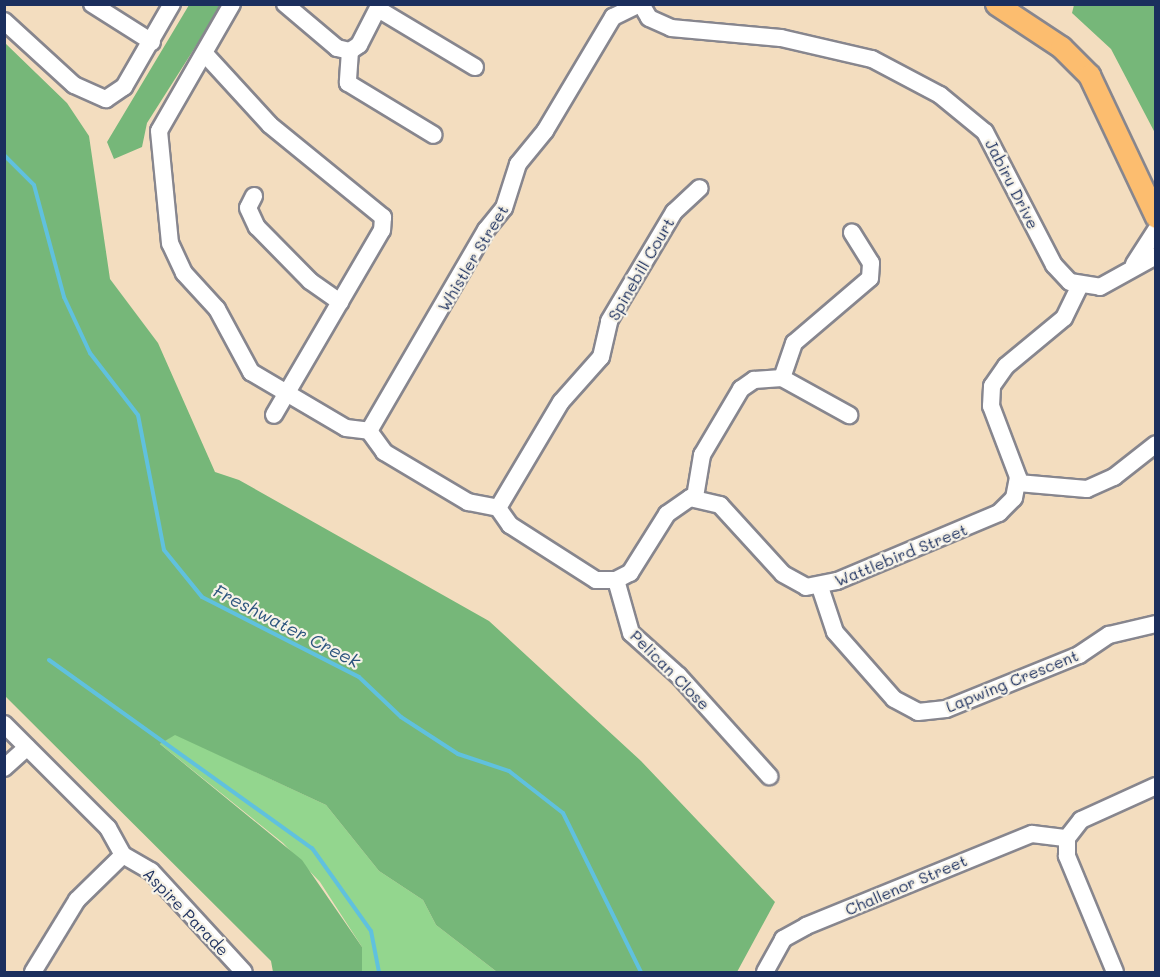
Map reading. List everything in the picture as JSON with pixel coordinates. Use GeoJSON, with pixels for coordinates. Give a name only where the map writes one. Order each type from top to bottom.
{"type":"FeatureCollection","features":[{"type":"Feature","properties":{"kind":"main road"},"geometry":{"type":"LineString","coordinates":[[996,4],[1061,47],[1089,75],[1155,217]]}},
{"type":"Feature","properties":{"kind":"main road"},"geometry":{"type":"LineString","coordinates":[[1015,4],[1090,61],[1155,187]]}},
{"type":"Feature","properties":{"kind":"street"},"geometry":{"type":"LineString","coordinates":[[92,4],[152,42]]}},
{"type":"Feature","properties":{"kind":"street"},"geometry":{"type":"LineString","coordinates":[[4,21],[74,85],[99,99],[118,94],[152,42],[171,4]]}},
{"type":"Feature","properties":{"kind":"street"},"geometry":{"type":"LineString","coordinates":[[232,4],[159,131],[170,243],[184,273],[224,320],[242,363],[293,398],[346,429],[369,431],[393,458],[468,502],[498,508],[510,525],[589,577],[616,580],[634,569],[672,509],[696,497],[702,455],[741,389],[763,376],[782,378],[849,415]]}},
{"type":"Feature","properties":{"kind":"street"},"geometry":{"type":"LineString","coordinates":[[285,4],[337,48],[350,51],[359,45],[379,7],[475,67]]}},
{"type":"Feature","properties":{"kind":"street","name":"Jabiru Drive"},"geometry":{"type":"LineString","coordinates":[[640,4],[649,18],[671,28],[781,38],[861,56],[940,95],[985,132],[1054,265],[1079,286]]}},
{"type":"Feature","properties":{"kind":"street","name":"Whistler Street"},"geometry":{"type":"LineString","coordinates":[[369,431],[486,230],[504,208],[518,164],[545,131],[613,17],[640,4]]}},
{"type":"Feature","properties":{"kind":"street"},"geometry":{"type":"LineString","coordinates":[[350,51],[348,83],[434,135]]}},
{"type":"Feature","properties":{"kind":"street"},"geometry":{"type":"LineString","coordinates":[[205,54],[270,125],[380,212],[382,230],[340,302],[293,398],[274,416]]}},
{"type":"Feature","properties":{"kind":"street","name":"Spinebill Court"},"geometry":{"type":"LineString","coordinates":[[498,508],[561,402],[600,357],[609,321],[674,212],[700,188]]}},
{"type":"Feature","properties":{"kind":"street"},"geometry":{"type":"LineString","coordinates":[[254,196],[248,208],[257,227],[310,281],[340,302]]}},
{"type":"Feature","properties":{"kind":"street"},"geometry":{"type":"LineString","coordinates":[[1134,264],[1155,230]]}},
{"type":"Feature","properties":{"kind":"street"},"geometry":{"type":"LineString","coordinates":[[782,378],[794,343],[870,278],[872,263],[852,233]]}},
{"type":"Feature","properties":{"kind":"street"},"geometry":{"type":"LineString","coordinates":[[1155,256],[1134,264],[1110,283],[1079,286],[1064,318],[1006,366],[992,386],[991,406],[1018,483],[1087,489],[1114,477],[1155,444]]}},
{"type":"Feature","properties":{"kind":"street","name":"Wattlebird Street"},"geometry":{"type":"LineString","coordinates":[[696,497],[720,505],[790,580],[820,587],[993,517],[1011,504],[1018,483]]}},
{"type":"Feature","properties":{"kind":"street","name":"Pelican Close"},"geometry":{"type":"LineString","coordinates":[[616,580],[631,633],[679,676],[769,776]]}},
{"type":"Feature","properties":{"kind":"street","name":"Lapwing Crescent"},"geometry":{"type":"LineString","coordinates":[[820,587],[835,632],[894,699],[918,712],[946,709],[1079,655],[1109,635],[1155,624]]}},
{"type":"Feature","properties":{"kind":"street"},"geometry":{"type":"LineString","coordinates":[[4,724],[108,828],[123,855],[77,900],[33,972]]}},
{"type":"Feature","properties":{"kind":"street"},"geometry":{"type":"LineString","coordinates":[[4,768],[27,747]]}},
{"type":"Feature","properties":{"kind":"street"},"geometry":{"type":"LineString","coordinates":[[1115,972],[1067,856],[1067,838],[1081,820],[1155,786]]}},
{"type":"Feature","properties":{"kind":"street","name":"Challenor Street"},"geometry":{"type":"LineString","coordinates":[[765,972],[783,939],[806,926],[1032,834],[1067,838]]}},
{"type":"Feature","properties":{"kind":"street","name":"Aspire Parade"},"geometry":{"type":"LineString","coordinates":[[123,855],[151,871],[244,972]]}},
{"type":"Feature","properties":{"kind":"green space"},"geometry":{"type":"Polygon","coordinates":[[[189,5],[222,5],[147,123],[142,147],[114,159],[107,142],[189,5]]]}},
{"type":"Feature","properties":{"kind":"green space"},"geometry":{"type":"Polygon","coordinates":[[[1074,5],[1155,5],[1155,133],[1111,49],[1072,13],[1074,5]]]}},
{"type":"Feature","properties":{"kind":"green space"},"geometry":{"type":"Polygon","coordinates":[[[5,43],[67,103],[89,136],[110,279],[158,343],[215,472],[239,480],[489,621],[641,761],[775,902],[737,972],[497,972],[436,925],[423,900],[379,871],[326,805],[175,735],[160,744],[302,860],[362,947],[362,972],[273,972],[271,961],[5,696],[5,43]]]}},
{"type":"Feature","properties":{"kind":"green space"},"geometry":{"type":"Polygon","coordinates":[[[175,734],[326,805],[379,871],[423,900],[436,925],[497,972],[362,972],[362,947],[320,882],[283,843],[160,744],[175,734]]]}},
{"type":"Feature","properties":{"kind":"waterway","name":"Freshwater Creek"},"geometry":{"type":"LineString","coordinates":[[4,155],[34,185],[64,297],[90,353],[138,415],[164,550],[202,597],[359,677],[401,717],[458,754],[509,771],[563,813],[641,972]]}},
{"type":"Feature","properties":{"kind":"waterway","name":"Freshwater Creek"},"geometry":{"type":"LineString","coordinates":[[49,660],[312,848],[371,931],[379,972]]}}]}
